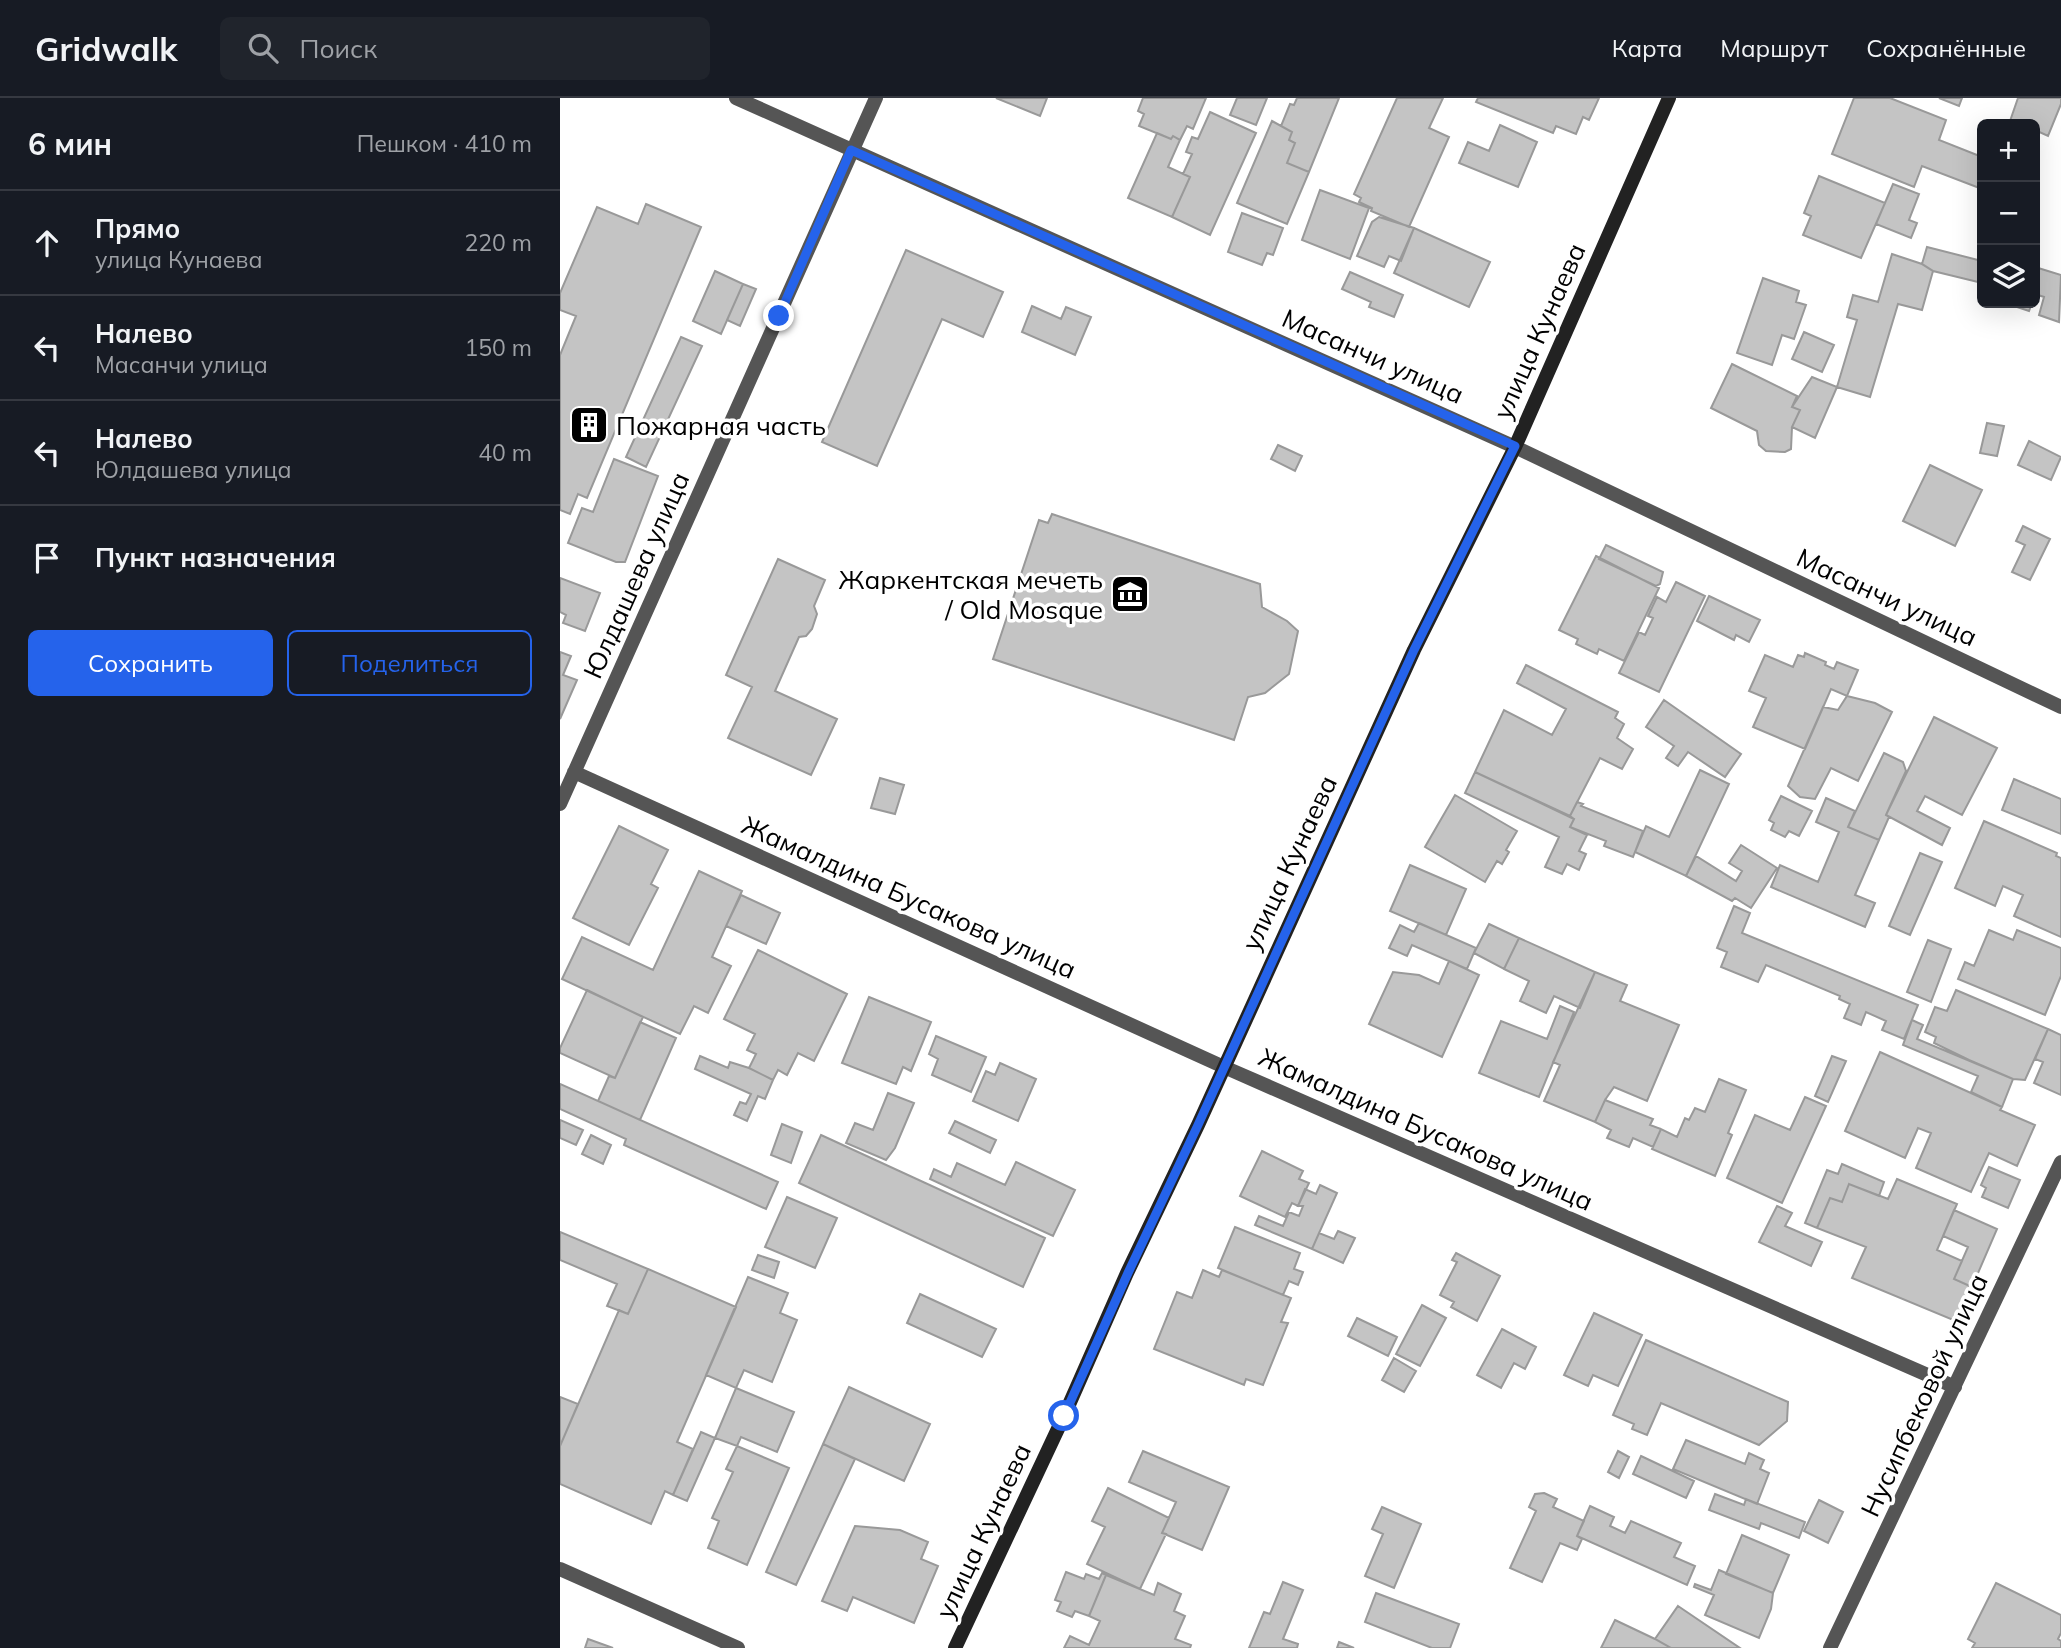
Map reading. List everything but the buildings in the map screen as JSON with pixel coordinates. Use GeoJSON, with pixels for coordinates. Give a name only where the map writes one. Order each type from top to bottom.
{"type":"FeatureCollection","features":[{"type":"Feature","properties":{"kind":"main road","name":"улица Кунаева"},"geometry":{"type":"LineString","coordinates":[[955,1648],[1414,650],[1515,446],[1668,98]]}},
{"type":"Feature","properties":{"kind":"street","name":"Масанчи улица"},"geometry":{"type":"LineString","coordinates":[[736,98],[1515,446],[2061,707]]}},
{"type":"Feature","properties":{"kind":"street","name":"Юлдашева улица"},"geometry":{"type":"LineString","coordinates":[[560,804],[876,98]]}},
{"type":"Feature","properties":{"kind":"street","name":"Жамалдина Бусакова улица"},"geometry":{"type":"LineString","coordinates":[[574,772],[1224,1067],[1955,1387]]}},
{"type":"Feature","properties":{"kind":"street","name":"Нусипбековой улица"},"geometry":{"type":"LineString","coordinates":[[1830,1648],[2061,1162]]}},
{"type":"Feature","properties":{"kind":"street"},"geometry":{"type":"LineString","coordinates":[[560,1569],[738,1648]]}},
{"type":"Feature","properties":{"kind":"place","name":"Пожарная часть"},"geometry":{"type":"Point","coordinates":[589,425]}},
{"type":"Feature","properties":{"kind":"place","name":"Жаркентская мечеть / Old Mosque"},"geometry":{"type":"Point","coordinates":[1130,594]}},
{"type":"Feature","properties":{"kind":"route"},"geometry":{"type":"LineString","coordinates":[[779,316],[851,150],[1515,446],[1414,650],[1064,1416]]}}]}
